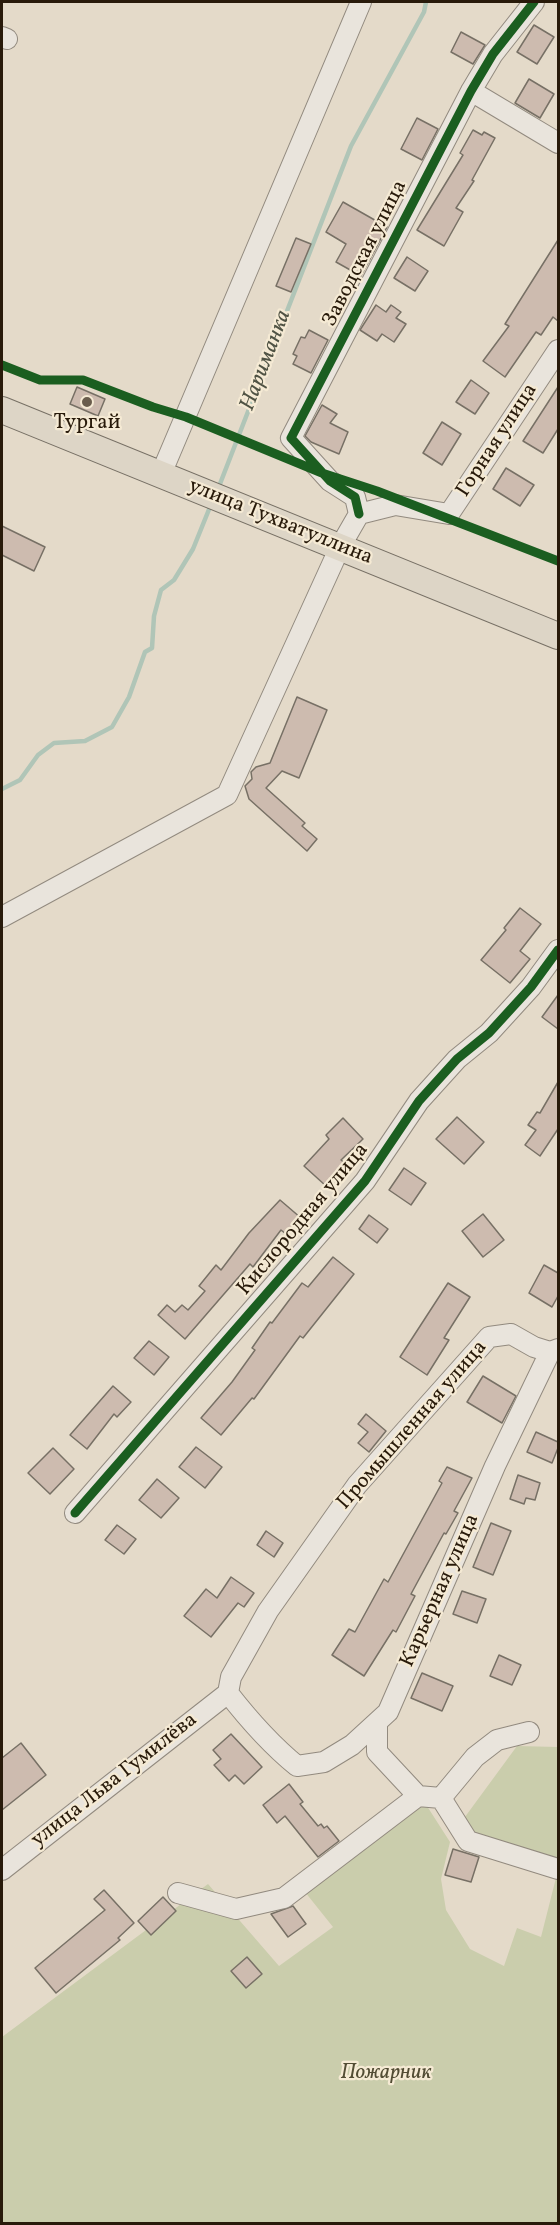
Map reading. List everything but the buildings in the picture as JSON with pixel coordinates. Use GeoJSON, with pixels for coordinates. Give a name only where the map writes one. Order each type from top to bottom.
{"type":"FeatureCollection","features":[{"type":"Feature","properties":{"kind":"main road","name":"улица Тухватуллина"},"geometry":{"type":"LineString","coordinates":[[2,410],[558,636]]}},
{"type":"Feature","properties":{"kind":"street"},"geometry":{"type":"LineString","coordinates":[[170,478],[186,417],[361,2]]}},
{"type":"Feature","properties":{"kind":"street","name":"Заводская улица"},"geometry":{"type":"LineString","coordinates":[[359,514],[355,497],[330,482],[291,438],[471,91],[493,54],[534,2]]}},
{"type":"Feature","properties":{"kind":"street"},"geometry":{"type":"LineString","coordinates":[[471,91],[558,142]]}},
{"type":"Feature","properties":{"kind":"street","name":"Горная улица"},"geometry":{"type":"LineString","coordinates":[[359,514],[395,506],[449,514],[558,350]]}},
{"type":"Feature","properties":{"kind":"street"},"geometry":{"type":"LineString","coordinates":[[2,917],[227,795],[340,547],[359,514]]}},
{"type":"Feature","properties":{"kind":"street","name":"Кислородная улица"},"geometry":{"type":"LineString","coordinates":[[75,1513],[365,1181],[419,1101],[457,1059],[489,1033],[531,987],[558,950]]}},
{"type":"Feature","properties":{"kind":"street","name":"Промышленная улица"},"geometry":{"type":"LineString","coordinates":[[228,1693],[231,1677],[268,1611],[357,1485],[489,1337],[511,1334],[534,1347],[554,1350]]}},
{"type":"Feature","properties":{"kind":"street","name":"Карьерная улица"},"geometry":{"type":"LineString","coordinates":[[228,1693],[273,1747],[297,1767],[324,1762],[352,1745],[388,1712],[495,1466],[554,1350]]}},
{"type":"Feature","properties":{"kind":"street","name":"улица Льва Гумилёва"},"geometry":{"type":"LineString","coordinates":[[2,1870],[228,1693]]}},
{"type":"Feature","properties":{"kind":"street"},"geometry":{"type":"LineString","coordinates":[[377,1723],[377,1752],[418,1796],[441,1798]]}},
{"type":"Feature","properties":{"kind":"street"},"geometry":{"type":"LineString","coordinates":[[441,1798],[474,1757],[497,1740],[529,1732]]}},
{"type":"Feature","properties":{"kind":"street"},"geometry":{"type":"LineString","coordinates":[[178,1893],[236,1909],[284,1898],[418,1796]]}},
{"type":"Feature","properties":{"kind":"street"},"geometry":{"type":"LineString","coordinates":[[441,1798],[468,1841],[558,1869]]}},
{"type":"Feature","properties":{"kind":"path"},"geometry":{"type":"LineString","coordinates":[[2,365],[40,380],[83,380],[186,417],[293,461]]}},
{"type":"Feature","properties":{"kind":"path"},"geometry":{"type":"LineString","coordinates":[[431,512],[558,561]]}},
{"type":"Feature","properties":{"kind":"green space"},"geometry":{"type":"Polygon","coordinates":[[[517,1746],[558,1747],[558,1867],[472,1837],[462,1821],[517,1746]]]}},
{"type":"Feature","properties":{"kind":"green space","name":"Пожарник"},"geometry":{"type":"Polygon","coordinates":[[[425,1803],[450,1842],[441,1879],[446,1910],[470,1949],[504,1966],[517,1928],[541,1937],[558,1870],[558,2223],[2,2224],[2,2037],[208,1884],[279,1966],[333,1927],[305,1892],[425,1803]]]}},
{"type":"Feature","properties":{"kind":"waterway","name":"Нариманка"},"geometry":{"type":"LineString","coordinates":[[218,489],[351,146],[424,12],[426,2]]}},
{"type":"Feature","properties":{"kind":"waterway","name":"Нариманка"},"geometry":{"type":"LineString","coordinates":[[2,789],[20,780],[38,755],[54,743],[85,741],[112,727],[129,697],[145,652],[152,648],[154,616],[161,590],[174,580],[193,549],[212,502]]}},
{"type":"Feature","properties":{"kind":"cycle path"},"geometry":{"type":"LineString","coordinates":[[359,514],[355,497],[330,481],[291,438],[471,91],[493,54],[534,2]]}},
{"type":"Feature","properties":{"kind":"cycle path"},"geometry":{"type":"LineString","coordinates":[[2,365],[40,380],[83,380],[186,417],[322,473],[377,491],[558,561]]}},
{"type":"Feature","properties":{"kind":"cycle path"},"geometry":{"type":"LineString","coordinates":[[75,1513],[365,1181],[419,1101],[457,1059],[489,1033],[531,987],[558,950]]}},
{"type":"Feature","properties":{"kind":"place","name":"Тургай"},"geometry":{"type":"Point","coordinates":[87,402]}}]}
